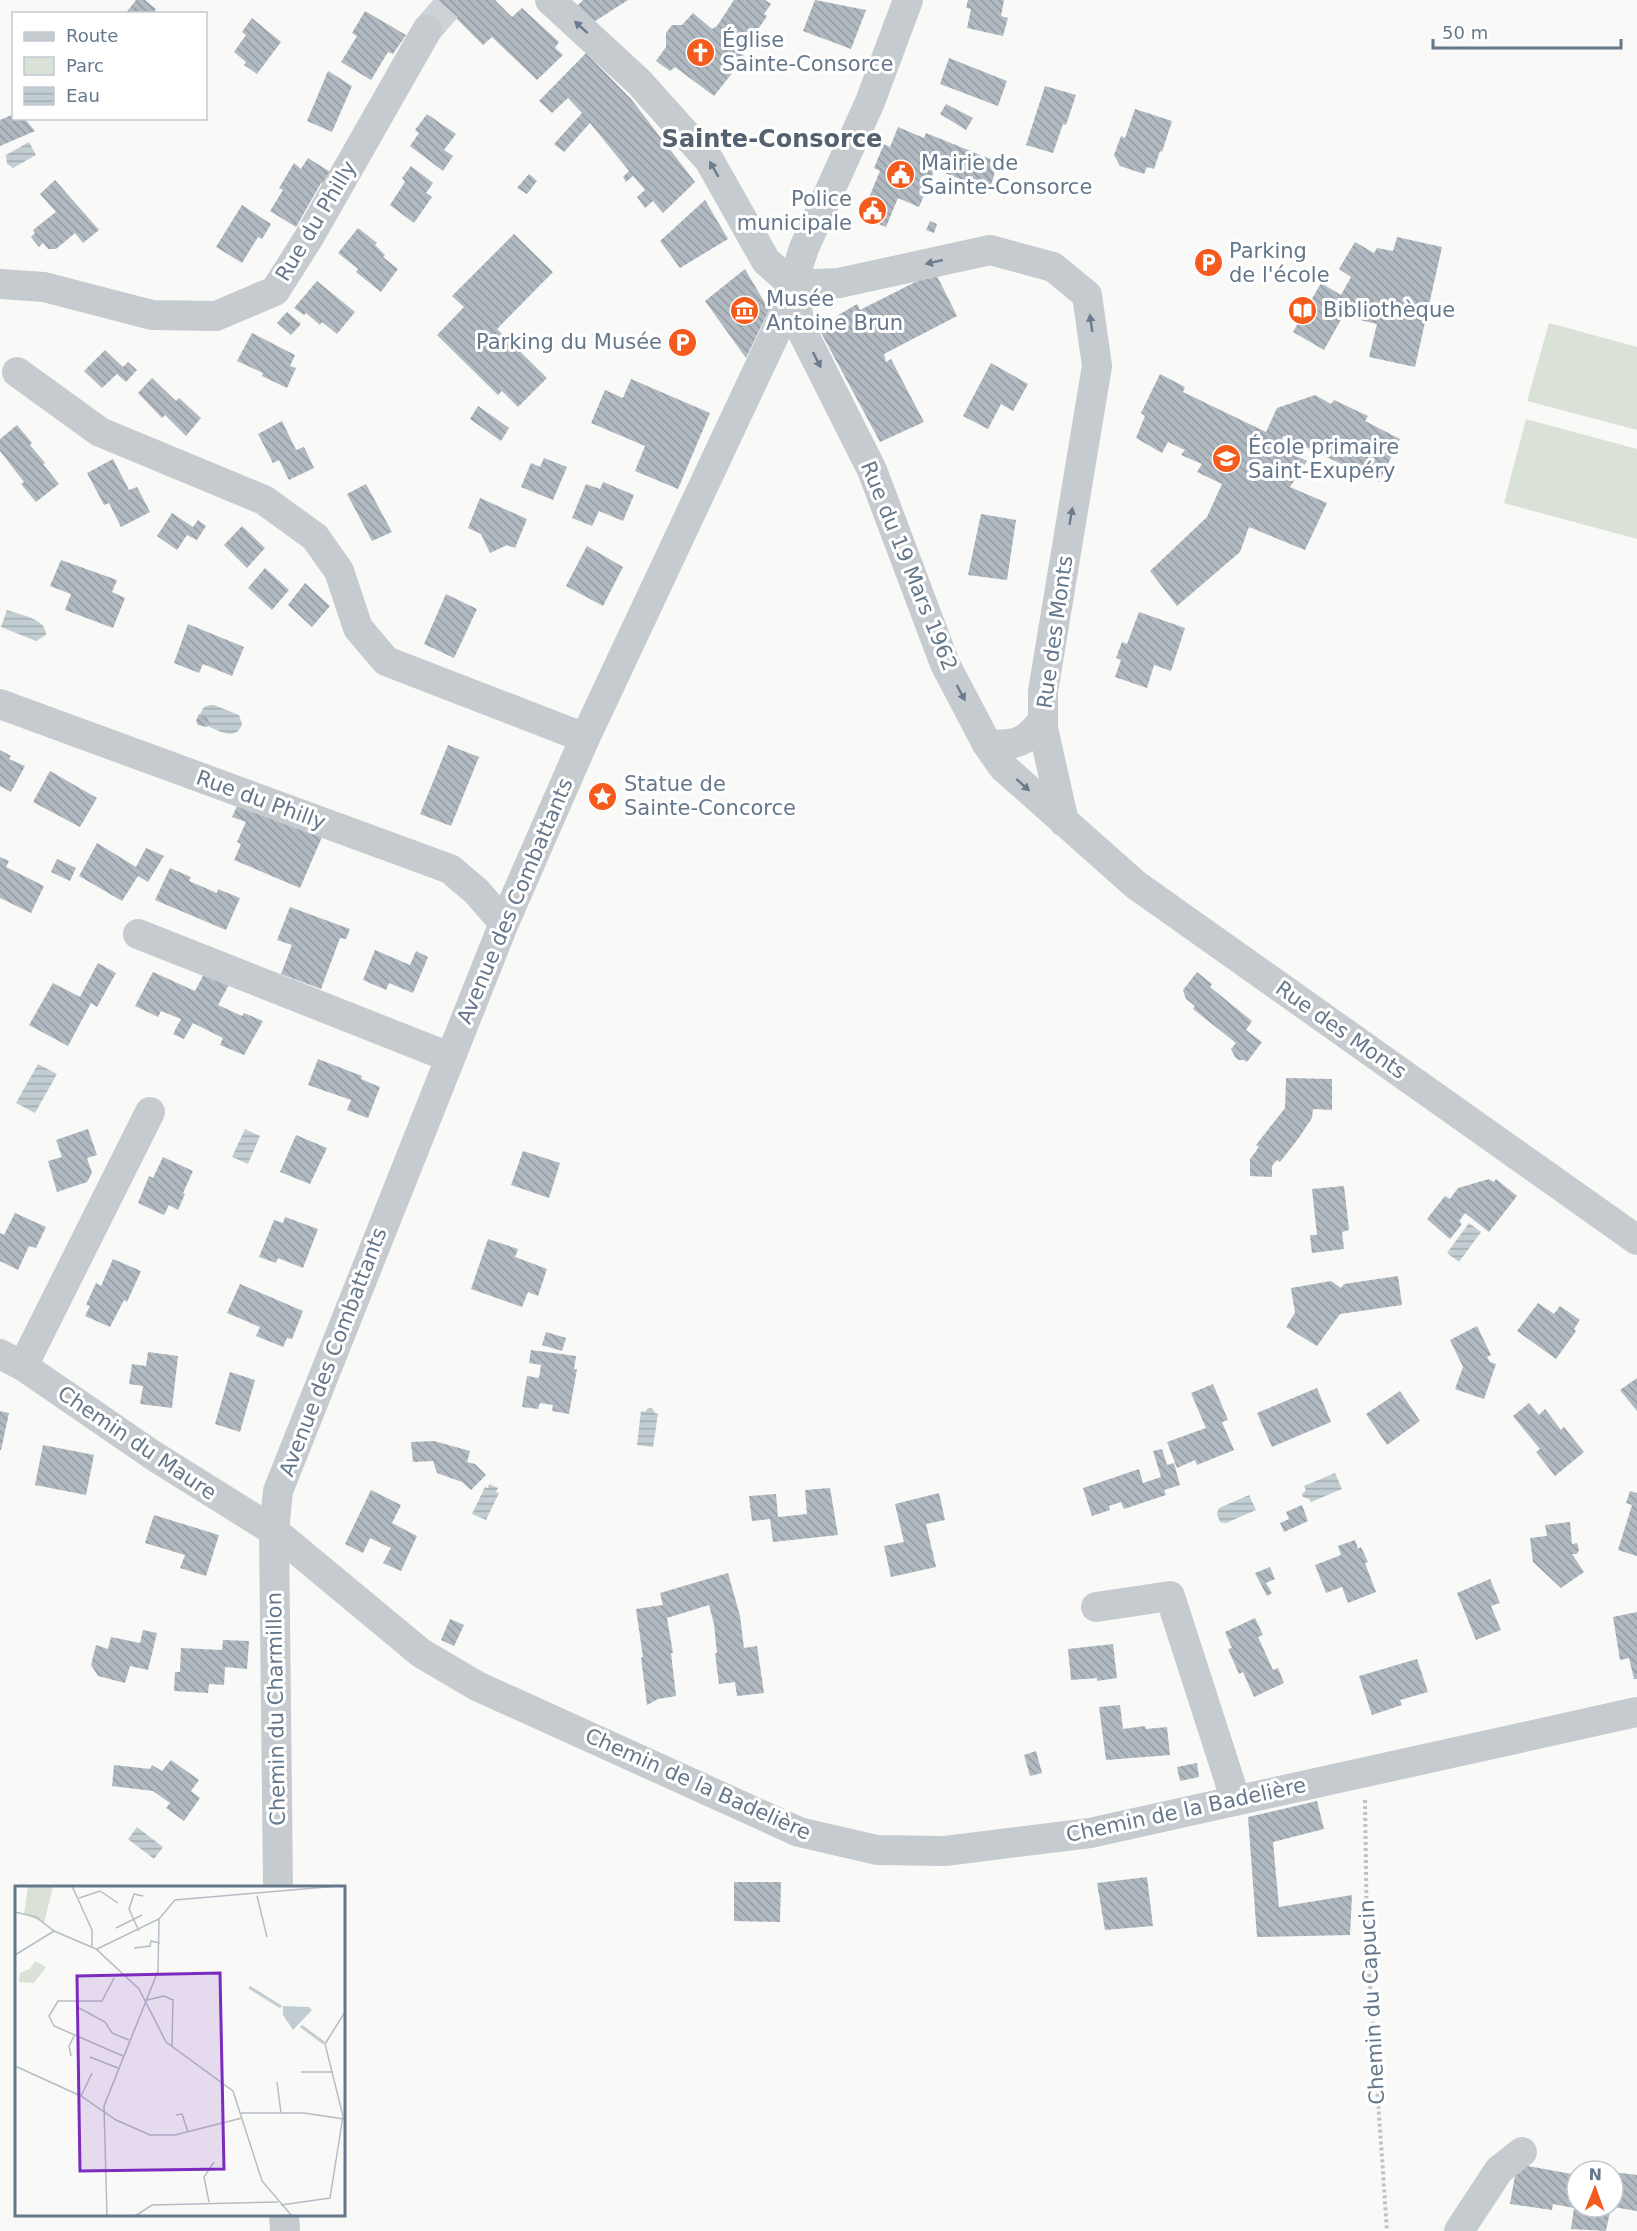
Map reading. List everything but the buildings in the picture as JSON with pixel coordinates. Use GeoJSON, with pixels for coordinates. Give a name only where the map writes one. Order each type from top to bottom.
{"type":"FeatureCollection","features":[{"type":"Feature","properties":{"kind":"street"},"geometry":{"type":"LineString","coordinates":[[550,0],[639,81],[709,160],[766,261],[794,285]]}},
{"type":"Feature","properties":{"kind":"street","name":"Avenue des Combattants"},"geometry":{"type":"LineString","coordinates":[[274,1531],[278,1491],[504,923],[585,738],[780,323],[804,248],[870,102],[908,0]]}},
{"type":"Feature","properties":{"kind":"street","name":"Rue du Philly"},"geometry":{"type":"LineString","coordinates":[[0,284],[44,287],[152,315],[216,316],[275,291],[308,239],[427,30]]}},
{"type":"Feature","properties":{"kind":"street","name":"Rue des Monts"},"geometry":{"type":"LineString","coordinates":[[794,285],[839,283],[990,250],[1053,267],[1087,295],[1097,366],[1043,691],[1043,719],[1054,783],[1064,822],[1136,885],[1637,1240]]}},
{"type":"Feature","properties":{"kind":"street","name":"Rue du 19 Mars 1962"},"geometry":{"type":"LineString","coordinates":[[794,285],[800,327],[872,470],[945,664],[987,744],[1003,767],[1064,822]]}},
{"type":"Feature","properties":{"kind":"street"},"geometry":{"type":"LineString","coordinates":[[17,372],[100,432],[264,500],[315,537],[339,571],[358,628],[386,661],[585,738]]}},
{"type":"Feature","properties":{"kind":"street","name":"Rue du Philly"},"geometry":{"type":"LineString","coordinates":[[0,704],[450,869],[476,891],[504,923]]}},
{"type":"Feature","properties":{"kind":"street"},"geometry":{"type":"LineString","coordinates":[[987,744],[1006,745],[1023,741],[1043,719]]}},
{"type":"Feature","properties":{"kind":"street"},"geometry":{"type":"LineString","coordinates":[[138,934],[449,1057]]}},
{"type":"Feature","properties":{"kind":"street"},"geometry":{"type":"LineString","coordinates":[[12,1360],[150,1112]]}},
{"type":"Feature","properties":{"kind":"street","name":"Chemin du Maure"},"geometry":{"type":"LineString","coordinates":[[12,1360],[154,1456],[274,1531]]}},
{"type":"Feature","properties":{"kind":"street","name":"Chemin de la Badelière"},"geometry":{"type":"LineString","coordinates":[[274,1531],[421,1653],[477,1686],[799,1832],[877,1850],[945,1851],[1090,1833],[1637,1712]]}},
{"type":"Feature","properties":{"kind":"street","name":"Chemin du Charmillon"},"geometry":{"type":"LineString","coordinates":[[274,1531],[278,1886]]}},
{"type":"Feature","properties":{"kind":"street"},"geometry":{"type":"LineString","coordinates":[[1096,1607],[1170,1596],[1236,1800]]}},
{"type":"Feature","properties":{"kind":"street"},"geometry":{"type":"LineString","coordinates":[[1459,2231],[1499,2170],[1522,2152]]}},
{"type":"Feature","properties":{"kind":"street"},"geometry":{"type":"LineString","coordinates":[[284,2216],[285,2231]]}},
{"type":"Feature","properties":{"kind":"path","name":"Chemin du Capucin"},"geometry":{"type":"LineString","coordinates":[[1365,1772],[1367,1941],[1387,2231]]}},
{"type":"Feature","properties":{"kind":"green space"},"geometry":{"type":"Polygon","coordinates":[[[1549,323],[1637,347],[1637,430],[1527,401],[1549,323]]]}},
{"type":"Feature","properties":{"kind":"green space"},"geometry":{"type":"Polygon","coordinates":[[[1526,419],[1637,449],[1637,539],[1504,503],[1526,419]]]}},
{"type":"Feature","properties":{"kind":"water"},"geometry":{"type":"Polygon","coordinates":[[[29,142],[36,155],[13,168],[7,164],[6,155],[29,142]]]}},
{"type":"Feature","properties":{"kind":"water"},"geometry":{"type":"Polygon","coordinates":[[[7,610],[38,621],[46,635],[36,641],[1,627],[7,610]]]}},
{"type":"Feature","properties":{"kind":"water"},"geometry":{"type":"Polygon","coordinates":[[[209,705],[239,715],[242,724],[239,730],[230,734],[203,724],[200,714],[204,707],[209,705]]]}},
{"type":"Feature","properties":{"kind":"water"},"geometry":{"type":"Polygon","coordinates":[[[38,1064],[57,1074],[35,1113],[16,1103],[38,1064]]]}},
{"type":"Feature","properties":{"kind":"water"},"geometry":{"type":"Polygon","coordinates":[[[245,1129],[260,1136],[248,1164],[232,1157],[245,1129]]]}},
{"type":"Feature","properties":{"kind":"water"},"geometry":{"type":"Polygon","coordinates":[[[1469,1223],[1481,1232],[1459,1262],[1447,1253],[1469,1223]]]}},
{"type":"Feature","properties":{"kind":"water"},"geometry":{"type":"Polygon","coordinates":[[[648,1408],[652,1408],[658,1414],[653,1447],[637,1445],[641,1411],[645,1412],[648,1408]]]}},
{"type":"Feature","properties":{"kind":"water"},"geometry":{"type":"Polygon","coordinates":[[[1335,1473],[1342,1489],[1311,1502],[1303,1497],[1302,1494],[1306,1490],[1304,1486],[1335,1473]]]}},
{"type":"Feature","properties":{"kind":"water"},"geometry":{"type":"Polygon","coordinates":[[[489,1484],[498,1488],[496,1492],[499,1493],[486,1520],[472,1514],[485,1487],[488,1488],[489,1484]]]}},
{"type":"Feature","properties":{"kind":"water"},"geometry":{"type":"Polygon","coordinates":[[[1249,1495],[1256,1510],[1226,1523],[1220,1522],[1217,1514],[1219,1508],[1249,1495]]]}},
{"type":"Feature","properties":{"kind":"water"},"geometry":{"type":"Polygon","coordinates":[[[137,1827],[163,1847],[154,1859],[128,1839],[137,1827]]]}},
{"type":"Feature","properties":{"kind":"tunnel"},"geometry":{"type":"LineString","coordinates":[[427,30],[453,0]]}},
{"type":"Feature","properties":{"kind":"place","name":"Église Sainte-Consorce"},"geometry":{"type":"Point","coordinates":[701,52]}},
{"type":"Feature","properties":{"kind":"place","name":"Mairie de Sainte-Consorce"},"geometry":{"type":"Point","coordinates":[900,175]}},
{"type":"Feature","properties":{"kind":"place","name":"Police municipale"},"geometry":{"type":"Point","coordinates":[873,211]}},
{"type":"Feature","properties":{"kind":"place","name":"Parking de l'école"},"geometry":{"type":"Point","coordinates":[1208,263]}},
{"type":"Feature","properties":{"kind":"place","name":"Bibliothèque"},"geometry":{"type":"Point","coordinates":[1302,310]}},
{"type":"Feature","properties":{"kind":"place","name":"Musée Antoine Brun"},"geometry":{"type":"Point","coordinates":[745,311]}},
{"type":"Feature","properties":{"kind":"place","name":"Parking du Musée"},"geometry":{"type":"Point","coordinates":[683,342]}},
{"type":"Feature","properties":{"kind":"place","name":"École primaire Saint-Exupéry"},"geometry":{"type":"Point","coordinates":[1227,459]}},
{"type":"Feature","properties":{"kind":"place","name":"Statue de Sainte-Concorce"},"geometry":{"type":"Point","coordinates":[603,796]}},
{"type":"Feature","properties":{"kind":"district","name":"Sainte-Consorce"},"geometry":{"type":"Point","coordinates":[772,139]}}]}
